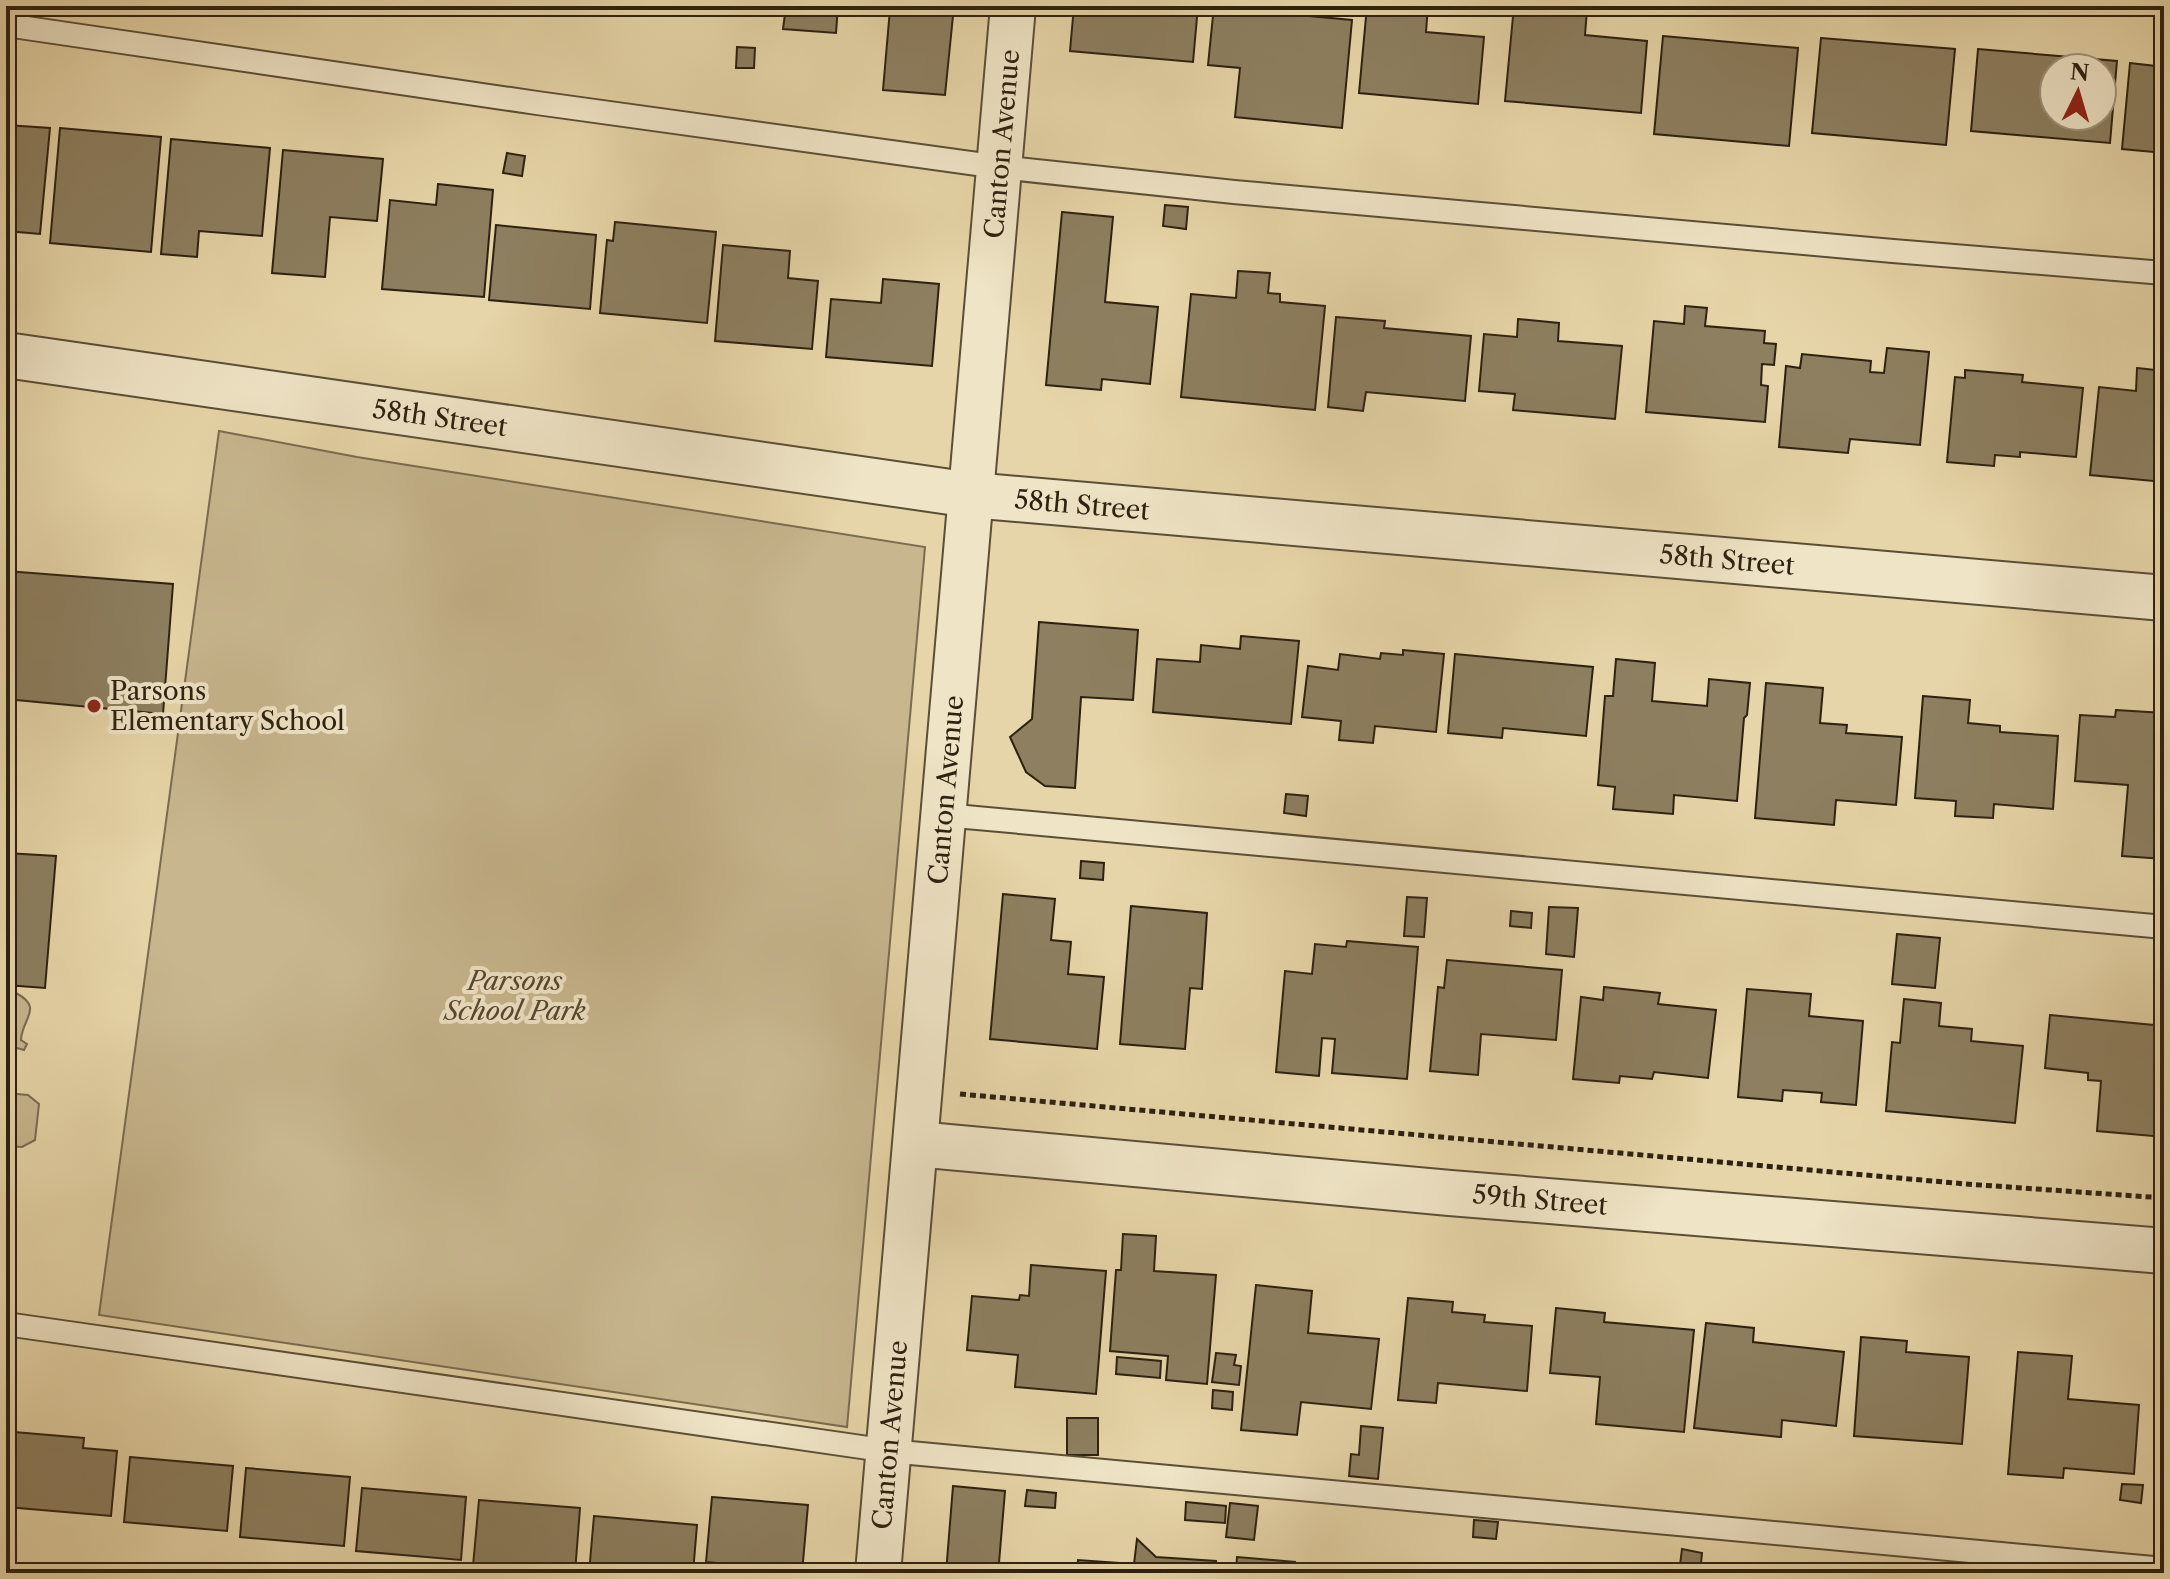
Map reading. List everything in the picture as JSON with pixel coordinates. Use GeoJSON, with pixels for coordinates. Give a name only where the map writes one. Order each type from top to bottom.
{"type":"FeatureCollection","features":[{"type":"Feature","properties":{"kind":"street","name":"Canton Avenue"},"geometry":{"type":"LineString","coordinates":[[878,1573],[1013,6]]}},
{"type":"Feature","properties":{"kind":"street","name":"58th Street"},"geometry":{"type":"LineString","coordinates":[[6,355],[971,495],[2164,598]]}},
{"type":"Feature","properties":{"kind":"street","name":"59th Street"},"geometry":{"type":"LineString","coordinates":[[916,1144],[1450,1193],[2164,1251]]}},
{"type":"Feature","properties":{"kind":"lane"},"geometry":{"type":"LineString","coordinates":[[6,25],[999,167],[1344,202],[2164,273]]}},
{"type":"Feature","properties":{"kind":"lane"},"geometry":{"type":"LineString","coordinates":[[944,815],[2164,927]]}},
{"type":"Feature","properties":{"kind":"lane"},"geometry":{"type":"LineString","coordinates":[[6,1324],[889,1451],[2164,1569]]}},
{"type":"Feature","properties":{"kind":"path"},"geometry":{"type":"LineString","coordinates":[[921,1090],[1966,1184],[2164,1198]]}},
{"type":"Feature","properties":{"kind":"green space","name":"Parsons School Park"},"geometry":{"type":"Polygon","coordinates":[[[219,431],[357,457],[925,547],[847,1427],[99,1315],[219,431]]]}},
{"type":"Feature","properties":{"kind":"green space"},"geometry":{"type":"Polygon","coordinates":[[[16,993],[29,1004],[21,1040],[27,1044],[24,1050],[17,1048],[6,1055],[6,997],[16,993]]]}},
{"type":"Feature","properties":{"kind":"green space"},"geometry":{"type":"Polygon","coordinates":[[[6,1093],[28,1095],[39,1104],[35,1140],[22,1147],[6,1146],[6,1093]]]}},
{"type":"Feature","properties":{"kind":"building"},"geometry":{"type":"Polygon","coordinates":[[[259,6],[285,6],[284,14],[259,12],[259,6]]]}},
{"type":"Feature","properties":{"kind":"building"},"geometry":{"type":"Polygon","coordinates":[[[786,6],[838,6],[836,33],[783,29],[786,6]]]}},
{"type":"Feature","properties":{"kind":"building"},"geometry":{"type":"Polygon","coordinates":[[[859,6],[954,6],[945,95],[883,90],[890,9],[859,6]]]}},
{"type":"Feature","properties":{"kind":"building"},"geometry":{"type":"Polygon","coordinates":[[[1074,6],[1198,6],[1193,62],[1070,51],[1074,6]]]}},
{"type":"Feature","properties":{"kind":"building"},"geometry":{"type":"Polygon","coordinates":[[[1214,6],[1278,6],[1278,13],[1352,20],[1342,128],[1235,117],[1240,68],[1208,65],[1214,6]]]}},
{"type":"Feature","properties":{"kind":"building"},"geometry":{"type":"Polygon","coordinates":[[[1367,6],[1428,6],[1426,32],[1484,37],[1478,104],[1359,93],[1367,6]]]}},
{"type":"Feature","properties":{"kind":"building"},"geometry":{"type":"Polygon","coordinates":[[[1514,6],[1587,10],[1585,35],[1647,41],[1641,113],[1505,101],[1514,6]]]}},
{"type":"Feature","properties":{"kind":"building"},"geometry":{"type":"Polygon","coordinates":[[[1663,36],[1798,48],[1789,146],[1654,134],[1663,36]]]}},
{"type":"Feature","properties":{"kind":"building"},"geometry":{"type":"Polygon","coordinates":[[[1821,38],[1955,49],[1946,145],[1812,133],[1821,38]]]}},
{"type":"Feature","properties":{"kind":"building"},"geometry":{"type":"Polygon","coordinates":[[[737,47],[755,48],[754,68],[736,68],[737,47]]]}},
{"type":"Feature","properties":{"kind":"building"},"geometry":{"type":"Polygon","coordinates":[[[1978,49],[2038,54],[2038,132],[2111,132],[2110,143],[1971,131],[1978,49]]]}},
{"type":"Feature","properties":{"kind":"building"},"geometry":{"type":"Polygon","coordinates":[[[2130,63],[2164,67],[2164,153],[2122,149],[2130,63]]]}},
{"type":"Feature","properties":{"kind":"building"},"geometry":{"type":"Polygon","coordinates":[[[6,125],[50,128],[40,234],[6,231],[6,125]]]}},
{"type":"Feature","properties":{"kind":"building"},"geometry":{"type":"Polygon","coordinates":[[[60,128],[161,137],[151,252],[50,243],[60,128]]]}},
{"type":"Feature","properties":{"kind":"building"},"geometry":{"type":"Polygon","coordinates":[[[171,139],[270,148],[262,236],[199,231],[197,257],[161,254],[171,139]]]}},
{"type":"Feature","properties":{"kind":"building"},"geometry":{"type":"Polygon","coordinates":[[[283,150],[383,159],[377,221],[330,217],[325,277],[272,273],[283,150]]]}},
{"type":"Feature","properties":{"kind":"building"},"geometry":{"type":"Polygon","coordinates":[[[507,153],[525,156],[522,176],[503,173],[507,153]]]}},
{"type":"Feature","properties":{"kind":"building"},"geometry":{"type":"Polygon","coordinates":[[[438,184],[493,190],[484,297],[382,289],[390,200],[436,205],[438,184]]]}},
{"type":"Feature","properties":{"kind":"building"},"geometry":{"type":"Polygon","coordinates":[[[1165,205],[1188,207],[1186,229],[1163,226],[1165,205]]]}},
{"type":"Feature","properties":{"kind":"building"},"geometry":{"type":"Polygon","coordinates":[[[1062,212],[1113,217],[1105,302],[1158,307],[1150,384],[1102,379],[1101,390],[1046,385],[1062,212]]]}},
{"type":"Feature","properties":{"kind":"building"},"geometry":{"type":"Polygon","coordinates":[[[615,222],[716,232],[707,323],[600,313],[607,240],[613,241],[615,222]]]}},
{"type":"Feature","properties":{"kind":"building"},"geometry":{"type":"Polygon","coordinates":[[[496,225],[596,235],[590,309],[489,300],[496,225]]]}},
{"type":"Feature","properties":{"kind":"building"},"geometry":{"type":"Polygon","coordinates":[[[723,245],[790,251],[788,278],[818,281],[812,349],[715,341],[723,245]]]}},
{"type":"Feature","properties":{"kind":"building"},"geometry":{"type":"Polygon","coordinates":[[[1238,271],[1270,273],[1268,293],[1280,294],[1280,302],[1325,306],[1315,410],[1181,397],[1191,294],[1236,298],[1238,271]]]}},
{"type":"Feature","properties":{"kind":"building"},"geometry":{"type":"Polygon","coordinates":[[[883,279],[939,284],[932,366],[826,357],[831,299],[881,303],[883,279]]]}},
{"type":"Feature","properties":{"kind":"building"},"geometry":{"type":"Polygon","coordinates":[[[1685,306],[1707,308],[1705,326],[1765,331],[1764,343],[1776,344],[1774,365],[1762,364],[1761,385],[1768,386],[1765,422],[1646,412],[1654,321],[1684,324],[1685,306]]]}},
{"type":"Feature","properties":{"kind":"building"},"geometry":{"type":"Polygon","coordinates":[[[1336,317],[1385,321],[1384,328],[1471,336],[1465,401],[1366,392],[1363,411],[1328,407],[1336,317]]]}},
{"type":"Feature","properties":{"kind":"building"},"geometry":{"type":"Polygon","coordinates":[[[1518,319],[1559,323],[1558,341],[1622,346],[1615,419],[1513,410],[1515,394],[1479,391],[1484,334],[1517,337],[1518,319]]]}},
{"type":"Feature","properties":{"kind":"building"},"geometry":{"type":"Polygon","coordinates":[[[1887,348],[1929,352],[1920,445],[1850,439],[1848,453],[1779,447],[1786,366],[1800,368],[1802,354],[1871,361],[1870,372],[1884,373],[1887,348]]]}},
{"type":"Feature","properties":{"kind":"building"},"geometry":{"type":"Polygon","coordinates":[[[2137,368],[2164,371],[2164,482],[2090,475],[2099,387],[2136,391],[2137,368]]]}},
{"type":"Feature","properties":{"kind":"building"},"geometry":{"type":"Polygon","coordinates":[[[1965,370],[2023,375],[2022,382],[2083,388],[2076,457],[2020,452],[2020,457],[1995,455],[1994,466],[1947,462],[1955,377],[1965,378],[1965,370]]]}},
{"type":"Feature","properties":{"kind":"building"},"geometry":{"type":"Polygon","coordinates":[[[6,571],[173,584],[163,714],[6,699],[6,571]]]}},
{"type":"Feature","properties":{"kind":"building"},"geometry":{"type":"Polygon","coordinates":[[[1039,622],[1138,630],[1133,700],[1081,697],[1075,788],[1045,786],[1026,772],[1010,737],[1032,719],[1039,622]]]}},
{"type":"Feature","properties":{"kind":"building"},"geometry":{"type":"Polygon","coordinates":[[[1241,636],[1299,641],[1291,724],[1153,712],[1157,659],[1200,662],[1201,645],[1240,649],[1241,636]]]}},
{"type":"Feature","properties":{"kind":"building"},"geometry":{"type":"Polygon","coordinates":[[[1403,650],[1444,654],[1436,732],[1375,726],[1373,743],[1339,740],[1341,721],[1302,717],[1308,666],[1338,670],[1340,654],[1380,659],[1381,653],[1403,655],[1403,650]]]}},
{"type":"Feature","properties":{"kind":"building"},"geometry":{"type":"Polygon","coordinates":[[[1455,654],[1593,667],[1586,736],[1503,728],[1502,738],[1448,733],[1455,654]]]}},
{"type":"Feature","properties":{"kind":"building"},"geometry":{"type":"Polygon","coordinates":[[[1616,659],[1655,663],[1652,701],[1707,706],[1709,679],[1750,683],[1737,801],[1674,795],[1673,814],[1613,809],[1615,787],[1598,785],[1605,696],[1613,696],[1616,659]]]}},
{"type":"Feature","properties":{"kind":"building"},"geometry":{"type":"Polygon","coordinates":[[[1766,683],[1823,688],[1820,723],[1847,725],[1846,733],[1902,737],[1896,805],[1836,800],[1834,825],[1755,818],[1766,683]]]}},
{"type":"Feature","properties":{"kind":"building"},"geometry":{"type":"Polygon","coordinates":[[[1923,696],[1970,700],[1968,723],[2000,726],[2000,732],[2058,736],[2053,809],[1994,804],[1993,818],[1955,816],[1956,801],[1915,798],[1923,696]]]}},
{"type":"Feature","properties":{"kind":"building"},"geometry":{"type":"Polygon","coordinates":[[[2116,710],[2164,713],[2164,859],[2122,856],[2128,785],[2075,781],[2080,715],[2115,717],[2116,710]]]}},
{"type":"Feature","properties":{"kind":"building"},"geometry":{"type":"Polygon","coordinates":[[[1286,794],[1308,796],[1306,816],[1284,813],[1286,794]]]}},
{"type":"Feature","properties":{"kind":"building"},"geometry":{"type":"Polygon","coordinates":[[[6,853],[56,856],[45,988],[6,985],[6,853]]]}},
{"type":"Feature","properties":{"kind":"building"},"geometry":{"type":"Polygon","coordinates":[[[1081,861],[1104,863],[1103,880],[1080,878],[1081,861]]]}},
{"type":"Feature","properties":{"kind":"building"},"geometry":{"type":"Polygon","coordinates":[[[1003,894],[1055,899],[1051,940],[1071,942],[1068,974],[1104,977],[1097,1049],[990,1039],[1003,894]]]}},
{"type":"Feature","properties":{"kind":"building"},"geometry":{"type":"Polygon","coordinates":[[[1407,897],[1427,898],[1424,937],[1404,936],[1407,897]]]}},
{"type":"Feature","properties":{"kind":"building"},"geometry":{"type":"Polygon","coordinates":[[[1131,906],[1207,913],[1202,989],[1190,988],[1185,1049],[1120,1044],[1131,906]]]}},
{"type":"Feature","properties":{"kind":"building"},"geometry":{"type":"Polygon","coordinates":[[[1549,907],[1578,908],[1574,957],[1546,954],[1549,907]]]}},
{"type":"Feature","properties":{"kind":"building"},"geometry":{"type":"Polygon","coordinates":[[[1511,911],[1532,913],[1531,928],[1510,926],[1511,911]]]}},
{"type":"Feature","properties":{"kind":"building"},"geometry":{"type":"Polygon","coordinates":[[[1897,934],[1940,938],[1935,988],[1892,984],[1897,934]]]}},
{"type":"Feature","properties":{"kind":"building"},"geometry":{"type":"Polygon","coordinates":[[[1347,941],[1418,947],[1407,1079],[1332,1073],[1335,1039],[1322,1038],[1319,1076],[1276,1072],[1285,971],[1312,974],[1315,944],[1346,947],[1347,941]]]}},
{"type":"Feature","properties":{"kind":"building"},"geometry":{"type":"Polygon","coordinates":[[[1447,960],[1562,970],[1556,1040],[1481,1034],[1478,1075],[1430,1071],[1438,987],[1444,988],[1447,960]]]}},
{"type":"Feature","properties":{"kind":"building"},"geometry":{"type":"Polygon","coordinates":[[[1604,987],[1660,993],[1658,1004],[1716,1010],[1708,1078],[1654,1072],[1652,1079],[1620,1076],[1619,1083],[1573,1079],[1581,997],[1603,1000],[1604,987]]]}},
{"type":"Feature","properties":{"kind":"building"},"geometry":{"type":"Polygon","coordinates":[[[1747,989],[1811,994],[1809,1016],[1863,1021],[1856,1105],[1821,1102],[1822,1093],[1783,1090],[1782,1101],[1738,1097],[1747,989]]]}},
{"type":"Feature","properties":{"kind":"building"},"geometry":{"type":"Polygon","coordinates":[[[1904,999],[1941,1003],[1939,1026],[1972,1029],[1971,1041],[2023,1046],[2015,1123],[1886,1111],[1892,1042],[1900,1043],[1904,999]]]}},
{"type":"Feature","properties":{"kind":"building"},"geometry":{"type":"Polygon","coordinates":[[[2050,1015],[2164,1026],[2164,1137],[2097,1131],[2101,1081],[2088,1080],[2088,1073],[2045,1068],[2050,1015]]]}},
{"type":"Feature","properties":{"kind":"building"},"geometry":{"type":"Polygon","coordinates":[[[1123,1234],[1156,1236],[1154,1271],[1216,1275],[1207,1384],[1166,1380],[1168,1356],[1110,1351],[1116,1270],[1121,1270],[1123,1234]]]}},
{"type":"Feature","properties":{"kind":"building"},"geometry":{"type":"Polygon","coordinates":[[[1031,1265],[1106,1271],[1096,1394],[1015,1387],[1018,1355],[967,1350],[972,1296],[1019,1300],[1020,1295],[1029,1296],[1031,1265]]]}},
{"type":"Feature","properties":{"kind":"building"},"geometry":{"type":"Polygon","coordinates":[[[1256,1285],[1312,1291],[1308,1333],[1379,1339],[1371,1409],[1301,1402],[1297,1435],[1241,1430],[1256,1285]]]}},
{"type":"Feature","properties":{"kind":"building"},"geometry":{"type":"Polygon","coordinates":[[[1408,1298],[1453,1302],[1452,1312],[1485,1315],[1484,1322],[1532,1326],[1527,1391],[1438,1383],[1436,1403],[1398,1400],[1408,1298]]]}},
{"type":"Feature","properties":{"kind":"building"},"geometry":{"type":"Polygon","coordinates":[[[1556,1308],[1605,1313],[1604,1322],[1694,1330],[1684,1432],[1596,1424],[1600,1377],[1550,1373],[1556,1308]]]}},
{"type":"Feature","properties":{"kind":"building"},"geometry":{"type":"Polygon","coordinates":[[[1706,1323],[1754,1328],[1753,1342],[1844,1352],[1836,1426],[1782,1420],[1781,1437],[1694,1428],[1706,1323]]]}},
{"type":"Feature","properties":{"kind":"building"},"geometry":{"type":"Polygon","coordinates":[[[1861,1337],[1907,1341],[1906,1352],[1969,1357],[1962,1444],[1854,1436],[1861,1337]]]}},
{"type":"Feature","properties":{"kind":"building"},"geometry":{"type":"Polygon","coordinates":[[[2018,1352],[2072,1356],[2068,1399],[2139,1405],[2134,1474],[2064,1468],[2063,1478],[2008,1474],[2018,1352]]]}},
{"type":"Feature","properties":{"kind":"building"},"geometry":{"type":"Polygon","coordinates":[[[1216,1353],[1236,1355],[1234,1365],[1241,1366],[1239,1385],[1212,1382],[1216,1353]]]}},
{"type":"Feature","properties":{"kind":"building"},"geometry":{"type":"Polygon","coordinates":[[[1117,1357],[1161,1361],[1160,1378],[1116,1374],[1117,1357]]]}},
{"type":"Feature","properties":{"kind":"building"},"geometry":{"type":"Polygon","coordinates":[[[1213,1390],[1233,1392],[1232,1410],[1212,1408],[1213,1390]]]}},
{"type":"Feature","properties":{"kind":"building"},"geometry":{"type":"Polygon","coordinates":[[[1067,1418],[1098,1418],[1098,1455],[1067,1455],[1067,1418]]]}},
{"type":"Feature","properties":{"kind":"building"},"geometry":{"type":"Polygon","coordinates":[[[1361,1426],[1383,1428],[1378,1479],[1349,1476],[1351,1454],[1359,1455],[1361,1426]]]}},
{"type":"Feature","properties":{"kind":"building"},"geometry":{"type":"Polygon","coordinates":[[[14,1432],[84,1438],[83,1448],[117,1451],[111,1516],[7,1507],[14,1432]]]}},
{"type":"Feature","properties":{"kind":"building"},"geometry":{"type":"Polygon","coordinates":[[[130,1457],[233,1466],[227,1531],[124,1522],[130,1457]]]}},
{"type":"Feature","properties":{"kind":"building"},"geometry":{"type":"Polygon","coordinates":[[[246,1468],[350,1477],[344,1546],[240,1537],[246,1468]]]}},
{"type":"Feature","properties":{"kind":"building"},"geometry":{"type":"Polygon","coordinates":[[[2122,1484],[2143,1485],[2141,1503],[2120,1500],[2122,1484]]]}},
{"type":"Feature","properties":{"kind":"building"},"geometry":{"type":"Polygon","coordinates":[[[953,1486],[1005,1491],[999,1563],[1053,1568],[1052,1573],[946,1573],[953,1486]]]}},
{"type":"Feature","properties":{"kind":"building"},"geometry":{"type":"Polygon","coordinates":[[[362,1488],[466,1497],[461,1560],[356,1551],[362,1488]]]}},
{"type":"Feature","properties":{"kind":"building"},"geometry":{"type":"Polygon","coordinates":[[[1027,1490],[1056,1493],[1055,1508],[1025,1506],[1027,1490]]]}},
{"type":"Feature","properties":{"kind":"building"},"geometry":{"type":"Polygon","coordinates":[[[712,1497],[808,1505],[802,1573],[738,1573],[738,1565],[706,1562],[712,1497]]]}},
{"type":"Feature","properties":{"kind":"building"},"geometry":{"type":"Polygon","coordinates":[[[479,1500],[580,1508],[575,1573],[473,1566],[479,1500]]]}},
{"type":"Feature","properties":{"kind":"building"},"geometry":{"type":"Polygon","coordinates":[[[1186,1502],[1226,1506],[1225,1523],[1185,1520],[1186,1502]]]}},
{"type":"Feature","properties":{"kind":"building"},"geometry":{"type":"Polygon","coordinates":[[[1230,1503],[1258,1506],[1254,1540],[1226,1537],[1230,1503]]]}},
{"type":"Feature","properties":{"kind":"building"},"geometry":{"type":"Polygon","coordinates":[[[594,1516],[697,1525],[693,1573],[589,1573],[594,1516]]]}},
{"type":"Feature","properties":{"kind":"building"},"geometry":{"type":"Polygon","coordinates":[[[1474,1520],[1498,1522],[1496,1539],[1473,1537],[1474,1520]]]}},
{"type":"Feature","properties":{"kind":"building"},"geometry":{"type":"Polygon","coordinates":[[[1137,1539],[1156,1557],[1216,1561],[1215,1573],[1077,1573],[1078,1560],[1134,1564],[1137,1539]]]}},
{"type":"Feature","properties":{"kind":"building"},"geometry":{"type":"Polygon","coordinates":[[[1682,1549],[1702,1553],[1700,1573],[1679,1573],[1682,1549]]]}},
{"type":"Feature","properties":{"kind":"building"},"geometry":{"type":"Polygon","coordinates":[[[1237,1557],[1295,1562],[1294,1570],[1326,1573],[1236,1573],[1237,1557]]]}},
{"type":"Feature","properties":{"kind":"place","name":"Parsons Elementary School"},"geometry":{"type":"Point","coordinates":[94,706]}}]}
